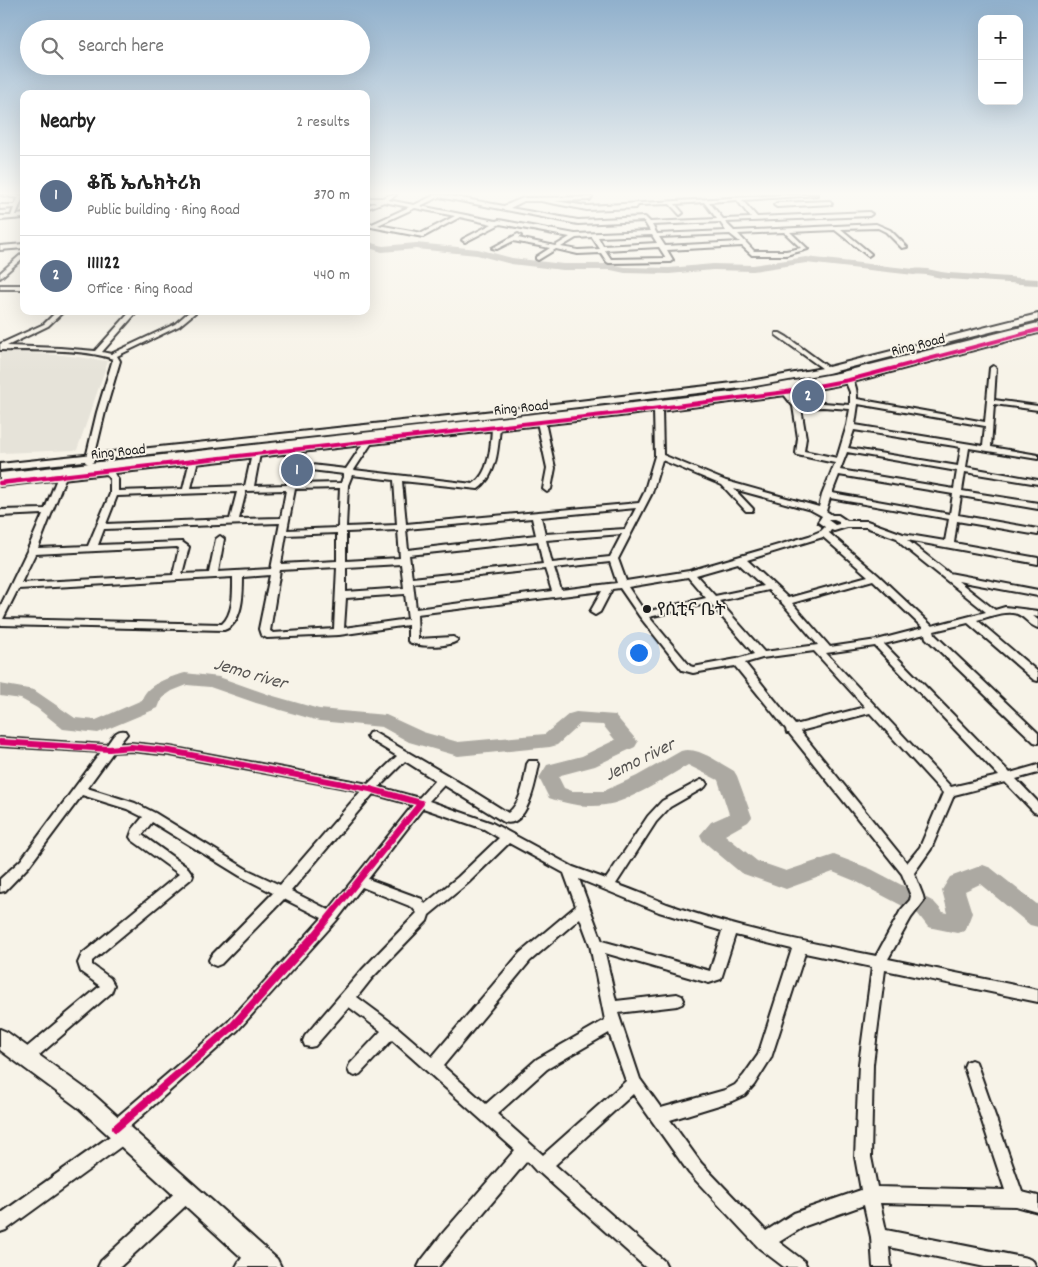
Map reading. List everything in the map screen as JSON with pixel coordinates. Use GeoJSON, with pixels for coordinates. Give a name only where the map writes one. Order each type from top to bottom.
{"type":"FeatureCollection","features":[{"type":"Feature","properties":{"kind":"highway","name":"Ring Road"},"geometry":{"type":"LineString","coordinates":[[0,472],[89,460],[739,390],[854,368],[1038,328]]}},
{"type":"Feature","properties":{"kind":"highway","name":"Ring Road"},"geometry":{"type":"LineString","coordinates":[[0,477],[732,396],[838,377],[1038,328]]}},
{"type":"Feature","properties":{"kind":"street"},"geometry":{"type":"LineString","coordinates":[[538,258],[544,254]]}},
{"type":"Feature","properties":{"kind":"street"},"geometry":{"type":"LineString","coordinates":[[605,254],[609,261],[612,262],[670,260],[667,254]]}},
{"type":"Feature","properties":{"kind":"street"},"geometry":{"type":"LineString","coordinates":[[0,276],[20,258]]}},
{"type":"Feature","properties":{"kind":"street"},"geometry":{"type":"LineString","coordinates":[[0,287],[20,287]]}},
{"type":"Feature","properties":{"kind":"street"},"geometry":{"type":"LineString","coordinates":[[0,348],[46,325],[57,315]]}},
{"type":"Feature","properties":{"kind":"street"},"geometry":{"type":"LineString","coordinates":[[96,354],[131,315]]}},
{"type":"Feature","properties":{"kind":"street"},"geometry":{"type":"LineString","coordinates":[[0,348],[112,356],[177,326],[189,315]]}},
{"type":"Feature","properties":{"kind":"street"},"geometry":{"type":"LineString","coordinates":[[0,468],[89,460],[750,384],[828,370],[1038,317]]}},
{"type":"Feature","properties":{"kind":"street"},"geometry":{"type":"LineString","coordinates":[[0,483],[658,409],[786,392],[850,380],[1038,328]]}},
{"type":"Feature","properties":{"kind":"street"},"geometry":{"type":"LineString","coordinates":[[778,334],[794,343],[816,364],[828,370]]}},
{"type":"Feature","properties":{"kind":"street"},"geometry":{"type":"LineString","coordinates":[[89,460],[117,361],[112,356]]}},
{"type":"Feature","properties":{"kind":"street"},"geometry":{"type":"LineString","coordinates":[[987,449],[992,402],[993,368]]}},
{"type":"Feature","properties":{"kind":"street"},"geometry":{"type":"LineString","coordinates":[[850,380],[854,387],[855,404],[851,427],[826,495],[826,514],[822,522],[827,530],[929,629],[930,636],[1038,739]]}},
{"type":"Feature","properties":{"kind":"street"},"geometry":{"type":"LineString","coordinates":[[786,392],[798,406],[802,438],[800,453],[838,461]]}},
{"type":"Feature","properties":{"kind":"street"},"geometry":{"type":"LineString","coordinates":[[992,402],[1038,408]]}},
{"type":"Feature","properties":{"kind":"street"},"geometry":{"type":"LineString","coordinates":[[798,406],[855,404],[990,425]]}},
{"type":"Feature","properties":{"kind":"street"},"geometry":{"type":"LineString","coordinates":[[613,559],[642,505],[655,475],[659,456],[658,409]]}},
{"type":"Feature","properties":{"kind":"street"},"geometry":{"type":"LineString","coordinates":[[541,422],[551,468],[547,489]]}},
{"type":"Feature","properties":{"kind":"street"},"geometry":{"type":"LineString","coordinates":[[291,464],[472,488],[479,486],[483,482],[492,461],[496,427]]}},
{"type":"Feature","properties":{"kind":"street"},"geometry":{"type":"LineString","coordinates":[[851,427],[1038,457]]}},
{"type":"Feature","properties":{"kind":"street"},"geometry":{"type":"LineString","coordinates":[[338,632],[342,595],[340,564],[344,486],[348,473],[369,441]]}},
{"type":"Feature","properties":{"kind":"street"},"geometry":{"type":"LineString","coordinates":[[949,544],[965,446]]}},
{"type":"Feature","properties":{"kind":"street"},"geometry":{"type":"LineString","coordinates":[[844,449],[1038,482]]}},
{"type":"Feature","properties":{"kind":"street"},"geometry":{"type":"LineString","coordinates":[[289,450],[291,486],[265,633],[271,636],[338,632],[413,616],[623,586],[690,574],[741,560],[827,530],[840,528],[844,524],[868,524],[901,536],[1038,561]]}},
{"type":"Feature","properties":{"kind":"street"},"geometry":{"type":"LineString","coordinates":[[234,521],[256,454]]}},
{"type":"Feature","properties":{"kind":"street"},"geometry":{"type":"LineString","coordinates":[[659,456],[723,483],[840,518],[844,524]]}},
{"type":"Feature","properties":{"kind":"street"},"geometry":{"type":"LineString","coordinates":[[186,492],[194,460]]}},
{"type":"Feature","properties":{"kind":"street"},"geometry":{"type":"LineString","coordinates":[[92,548],[114,494],[114,480],[108,470]]}},
{"type":"Feature","properties":{"kind":"street"},"geometry":{"type":"LineString","coordinates":[[836,472],[1038,506]]}},
{"type":"Feature","properties":{"kind":"street"},"geometry":{"type":"LineString","coordinates":[[0,617],[32,551],[62,476]]}},
{"type":"Feature","properties":{"kind":"street"},"geometry":{"type":"LineString","coordinates":[[398,479],[405,557],[413,616],[412,639],[415,643],[453,640]]}},
{"type":"Feature","properties":{"kind":"street"},"geometry":{"type":"LineString","coordinates":[[723,483],[749,509]]}},
{"type":"Feature","properties":{"kind":"street"},"geometry":{"type":"LineString","coordinates":[[114,494],[291,486],[344,486]]}},
{"type":"Feature","properties":{"kind":"street"},"geometry":{"type":"LineString","coordinates":[[826,495],[1038,532]]}},
{"type":"Feature","properties":{"kind":"street"},"geometry":{"type":"LineString","coordinates":[[282,533],[403,527],[642,505]]}},
{"type":"Feature","properties":{"kind":"street"},"geometry":{"type":"LineString","coordinates":[[0,513],[47,511]]}},
{"type":"Feature","properties":{"kind":"street"},"geometry":{"type":"LineString","coordinates":[[536,515],[548,565],[558,594]]}},
{"type":"Feature","properties":{"kind":"street"},"geometry":{"type":"LineString","coordinates":[[100,527],[284,520]]}},
{"type":"Feature","properties":{"kind":"street"},"geometry":{"type":"LineString","coordinates":[[14,586],[238,573],[340,564],[541,538],[629,531]]}},
{"type":"Feature","properties":{"kind":"street"},"geometry":{"type":"LineString","coordinates":[[901,536],[904,542],[993,613]]}},
{"type":"Feature","properties":{"kind":"street"},"geometry":{"type":"LineString","coordinates":[[213,574],[220,539]]}},
{"type":"Feature","properties":{"kind":"street"},"geometry":{"type":"LineString","coordinates":[[32,551],[179,544],[184,547],[177,576]]}},
{"type":"Feature","properties":{"kind":"street"},"geometry":{"type":"LineString","coordinates":[[342,595],[548,565],[613,559]]}},
{"type":"Feature","properties":{"kind":"street"},"geometry":{"type":"LineString","coordinates":[[613,559],[623,586],[643,615],[686,668],[693,670],[738,662],[761,655],[816,648],[828,650],[877,642],[1005,610],[1038,614]]}},
{"type":"Feature","properties":{"kind":"street"},"geometry":{"type":"LineString","coordinates":[[741,560],[786,602],[828,650]]}},
{"type":"Feature","properties":{"kind":"street"},"geometry":{"type":"LineString","coordinates":[[0,622],[92,626],[224,627],[230,622],[237,597],[238,573]]}},
{"type":"Feature","properties":{"kind":"street"},"geometry":{"type":"LineString","coordinates":[[690,574],[761,655]]}},
{"type":"Feature","properties":{"kind":"street"},"geometry":{"type":"LineString","coordinates":[[945,575],[1038,593]]}},
{"type":"Feature","properties":{"kind":"street"},"geometry":{"type":"LineString","coordinates":[[786,602],[875,577]]}},
{"type":"Feature","properties":{"kind":"street"},"geometry":{"type":"LineString","coordinates":[[595,612],[609,587]]}},
{"type":"Feature","properties":{"kind":"street"},"geometry":{"type":"LineString","coordinates":[[643,615],[770,587]]}},
{"type":"Feature","properties":{"kind":"street"},"geometry":{"type":"LineString","coordinates":[[1022,612],[1038,625]]}},
{"type":"Feature","properties":{"kind":"street"},"geometry":{"type":"LineString","coordinates":[[971,620],[1038,678]]}},
{"type":"Feature","properties":{"kind":"street"},"geometry":{"type":"LineString","coordinates":[[877,642],[1038,809]]}},
{"type":"Feature","properties":{"kind":"street"},"geometry":{"type":"LineString","coordinates":[[816,648],[949,792]]}},
{"type":"Feature","properties":{"kind":"street"},"geometry":{"type":"LineString","coordinates":[[738,662],[907,872],[917,896],[917,901],[906,914],[878,963],[866,1064],[862,1121],[863,1157],[879,1237],[882,1267]]}},
{"type":"Feature","properties":{"kind":"street"},"geometry":{"type":"LineString","coordinates":[[791,730],[872,709]]}},
{"type":"Feature","properties":{"kind":"street"},"geometry":{"type":"LineString","coordinates":[[0,887],[25,864],[121,734]]}},
{"type":"Feature","properties":{"kind":"street"},"geometry":{"type":"LineString","coordinates":[[373,736],[403,756],[443,778],[500,814],[510,818],[526,797],[534,764]]}},
{"type":"Feature","properties":{"kind":"street"},"geometry":{"type":"LineString","coordinates":[[0,742],[109,749],[131,747],[170,751],[370,789],[421,803],[488,826],[569,870],[664,908],[730,928],[800,946],[1038,996]]}},
{"type":"Feature","properties":{"kind":"street"},"geometry":{"type":"LineString","coordinates":[[216,960],[282,892],[370,789],[403,756]]}},
{"type":"Feature","properties":{"kind":"street"},"geometry":{"type":"LineString","coordinates":[[949,792],[1038,769]]}},
{"type":"Feature","properties":{"kind":"street"},"geometry":{"type":"LineString","coordinates":[[0,1224],[120,1132],[233,1026],[331,917],[443,778]]}},
{"type":"Feature","properties":{"kind":"street"},"geometry":{"type":"LineString","coordinates":[[608,886],[648,826],[666,804],[701,784]]}},
{"type":"Feature","properties":{"kind":"street"},"geometry":{"type":"LineString","coordinates":[[78,790],[131,806],[151,816],[244,873],[331,917]]}},
{"type":"Feature","properties":{"kind":"street"},"geometry":{"type":"LineString","coordinates":[[907,872],[925,849],[949,792]]}},
{"type":"Feature","properties":{"kind":"street"},"geometry":{"type":"LineString","coordinates":[[25,1058],[106,989],[107,985],[105,982],[86,968],[85,963],[88,958],[187,875],[136,837],[137,832],[151,816]]}},
{"type":"Feature","properties":{"kind":"street"},"geometry":{"type":"LineString","coordinates":[[310,1040],[367,974],[422,917],[424,912],[464,880],[508,837]]}},
{"type":"Feature","properties":{"kind":"street"},"geometry":{"type":"LineString","coordinates":[[569,870],[584,906],[596,945],[612,1015],[634,1083],[695,1168],[765,1242],[798,1267]]}},
{"type":"Feature","properties":{"kind":"street"},"geometry":{"type":"LineString","coordinates":[[361,881],[418,903],[424,912]]}},
{"type":"Feature","properties":{"kind":"street"},"geometry":{"type":"LineString","coordinates":[[432,1068],[525,957],[584,906]]}},
{"type":"Feature","properties":{"kind":"street"},"geometry":{"type":"LineString","coordinates":[[596,945],[701,975],[713,976],[716,975],[730,928]]}},
{"type":"Feature","properties":{"kind":"street"},"geometry":{"type":"LineString","coordinates":[[658,1116],[727,1096],[740,1090],[749,1080],[764,1058],[800,946]]}},
{"type":"Feature","properties":{"kind":"street"},"geometry":{"type":"LineString","coordinates":[[348,998],[391,1030],[525,1151],[658,1267]]}},
{"type":"Feature","properties":{"kind":"street"},"geometry":{"type":"LineString","coordinates":[[485,1115],[542,1064],[612,1015],[677,1000]]}},
{"type":"Feature","properties":{"kind":"street"},"geometry":{"type":"LineString","coordinates":[[354,1069],[391,1030]]}},
{"type":"Feature","properties":{"kind":"street"},"geometry":{"type":"LineString","coordinates":[[0,1038],[87,1102],[188,1192],[257,1263]]}},
{"type":"Feature","properties":{"kind":"street"},"geometry":{"type":"LineString","coordinates":[[971,1067],[1016,1198]]}},
{"type":"Feature","properties":{"kind":"street"},"geometry":{"type":"LineString","coordinates":[[542,1166],[634,1083]]}},
{"type":"Feature","properties":{"kind":"street"},"geometry":{"type":"LineString","coordinates":[[428,1267],[449,1239],[525,1151]]}},
{"type":"Feature","properties":{"kind":"street"},"geometry":{"type":"LineString","coordinates":[[108,1267],[188,1192]]}},
{"type":"Feature","properties":{"kind":"street"},"geometry":{"type":"LineString","coordinates":[[765,1242],[800,1219],[870,1195],[1016,1198],[1038,1204]]}},
{"type":"Feature","properties":{"kind":"street"},"geometry":{"type":"LineString","coordinates":[[879,1237],[1027,1267]]}},
{"type":"Feature","properties":{"kind":"shaded area"},"geometry":{"type":"Polygon","coordinates":[[[0,352],[63,355],[108,361],[77,450],[0,453],[0,352]]]}},
{"type":"Feature","properties":{"kind":"waterway"},"geometry":{"type":"LineString","coordinates":[[486,254],[511,261],[563,267],[611,267],[625,270],[669,271],[713,267],[753,268],[806,260],[914,272],[921,271],[947,276],[974,276],[985,279],[1038,282]]}},
{"type":"Feature","properties":{"kind":"waterway","name":"Jemo river"},"geometry":{"type":"LineString","coordinates":[[0,690],[27,694],[44,704],[70,724],[98,727],[151,704],[153,695],[165,687],[185,679],[212,681],[263,699],[319,715],[386,721],[416,737],[458,749],[550,740],[576,718],[608,719],[628,742],[588,761],[554,770],[549,778],[556,793],[572,798],[606,798],[644,781],[688,756],[727,776],[741,817],[719,828],[711,835],[749,867],[786,880],[834,863],[863,875],[926,908],[936,920],[957,924],[960,913],[953,890],[958,883],[983,874],[1038,918]]}},
{"type":"Feature","properties":{"kind":"cycle path"},"geometry":{"type":"LineString","coordinates":[[0,483],[620,413],[786,392],[849,380],[1038,330]]}},
{"type":"Feature","properties":{"kind":"cycle path"},"geometry":{"type":"LineString","coordinates":[[0,742],[109,749],[131,747],[170,751],[370,789],[421,803],[331,917],[233,1026],[116,1128]]}},
{"type":"Feature","properties":{"kind":"place","name":"111122"},"geometry":{"type":"Point","coordinates":[808,396]}},
{"type":"Feature","properties":{"kind":"place","name":"ቆሼ ኤሌክትሪክ"},"geometry":{"type":"Point","coordinates":[297,470]}},
{"type":"Feature","properties":{"kind":"place","name":"የሲቲና ቤት"},"geometry":{"type":"Point","coordinates":[647,609]}}]}
